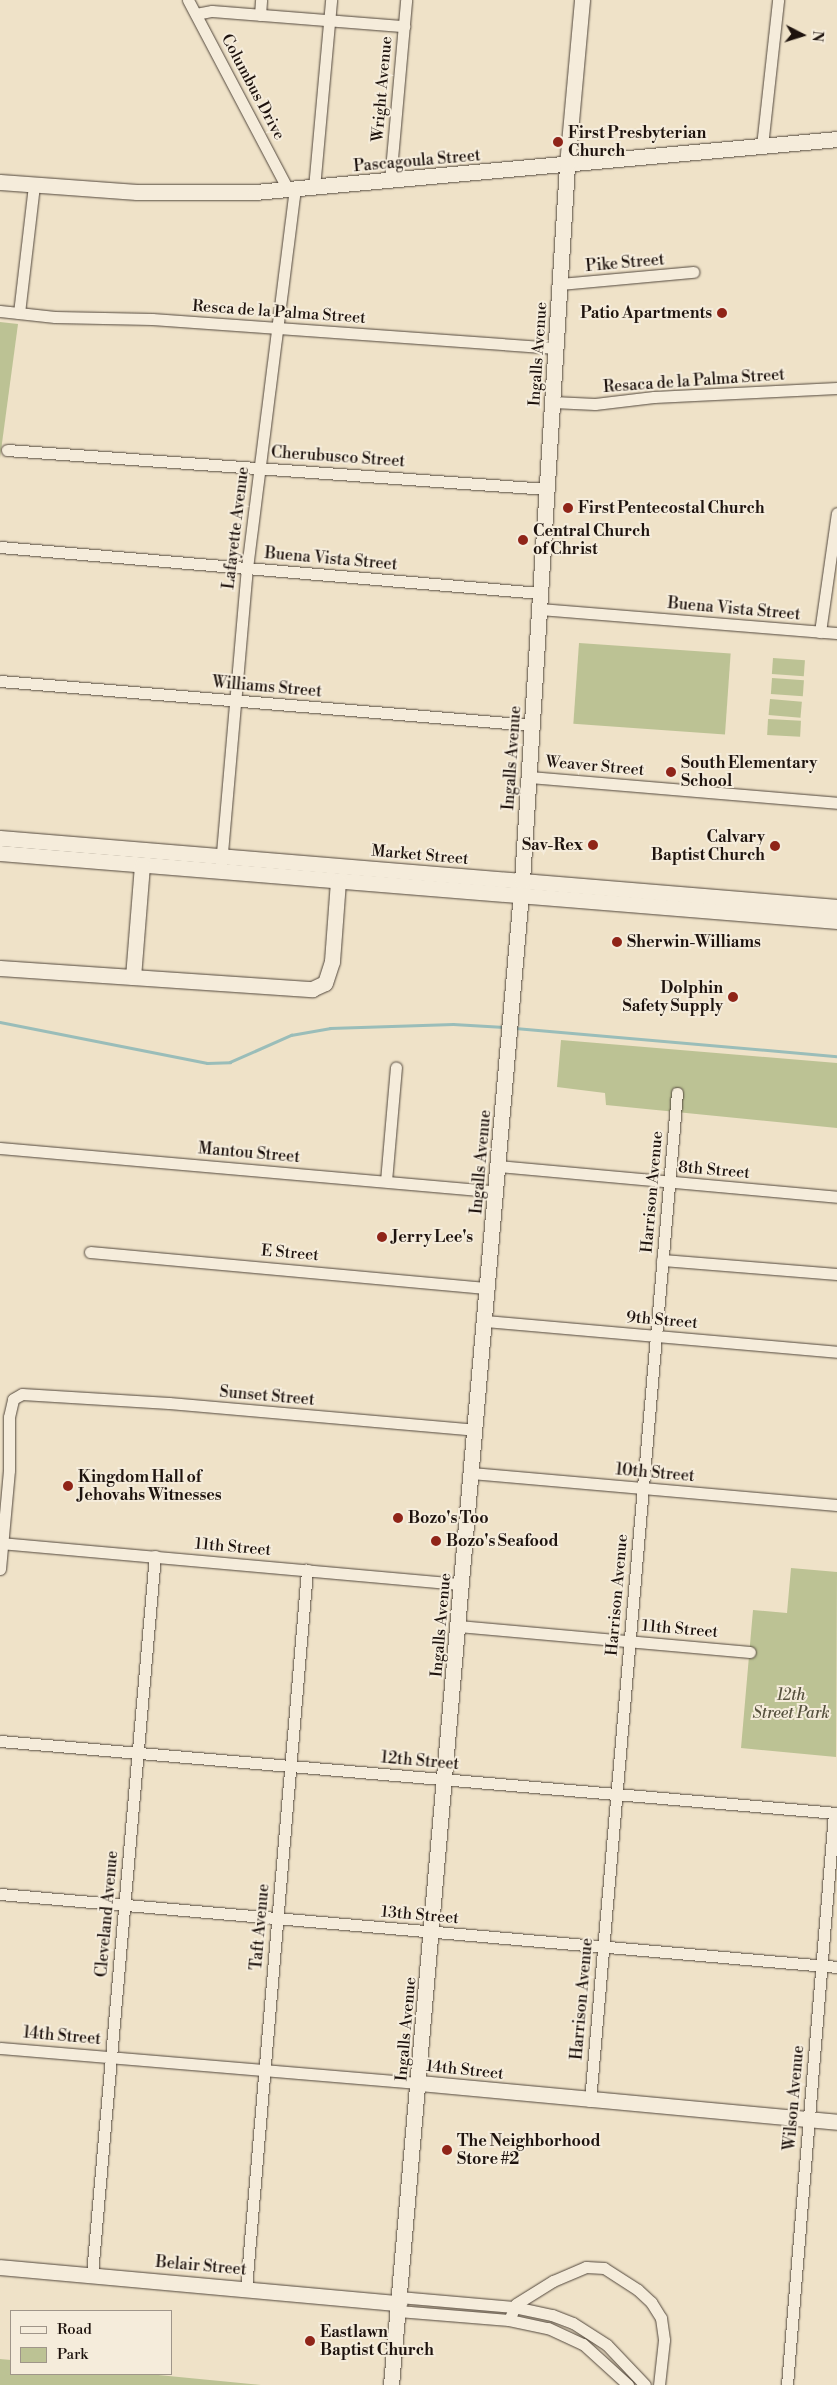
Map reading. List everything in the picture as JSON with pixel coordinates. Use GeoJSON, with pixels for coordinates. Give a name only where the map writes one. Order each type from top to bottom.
{"type":"FeatureCollection","features":[{"type":"Feature","properties":{"kind":"street","name":"Columbus Drive"},"geometry":{"type":"LineString","coordinates":[[188,0],[291,190]]}},
{"type":"Feature","properties":{"kind":"street"},"geometry":{"type":"LineString","coordinates":[[260,15],[261,0]]}},
{"type":"Feature","properties":{"kind":"street"},"geometry":{"type":"LineString","coordinates":[[314,188],[331,0]]}},
{"type":"Feature","properties":{"kind":"street","name":"Wright Avenue"},"geometry":{"type":"LineString","coordinates":[[390,181],[406,0]]}},
{"type":"Feature","properties":{"kind":"street","name":"Ingalls Avenue"},"geometry":{"type":"LineString","coordinates":[[391,2385],[419,2083],[521,888],[567,165],[582,0]]}},
{"type":"Feature","properties":{"kind":"street"},"geometry":{"type":"LineString","coordinates":[[762,146],[778,0]]}},
{"type":"Feature","properties":{"kind":"street"},"geometry":{"type":"LineString","coordinates":[[196,14],[212,11],[404,26]]}},
{"type":"Feature","properties":{"kind":"street","name":"Pascagoula Street"},"geometry":{"type":"LineString","coordinates":[[0,182],[34,186],[156,193],[291,190],[837,138]]}},
{"type":"Feature","properties":{"kind":"street"},"geometry":{"type":"LineString","coordinates":[[18,313],[34,186]]}},
{"type":"Feature","properties":{"kind":"street","name":"Lafayette Avenue"},"geometry":{"type":"LineString","coordinates":[[221,864],[247,568],[279,328],[291,190]]}},
{"type":"Feature","properties":{"kind":"street","name":"Pike Street"},"geometry":{"type":"LineString","coordinates":[[560,284],[693,272]]}},
{"type":"Feature","properties":{"kind":"street","name":"Resca de la Palma Street"},"geometry":{"type":"LineString","coordinates":[[0,311],[279,328],[556,348]]}},
{"type":"Feature","properties":{"kind":"street","name":"Resaca de la Palma Street"},"geometry":{"type":"LineString","coordinates":[[552,402],[595,404],[654,397],[837,388]]}},
{"type":"Feature","properties":{"kind":"street","name":"Cherubusco Street"},"geometry":{"type":"LineString","coordinates":[[7,450],[547,489]]}},
{"type":"Feature","properties":{"kind":"street"},"geometry":{"type":"LineString","coordinates":[[820,632],[837,513]]}},
{"type":"Feature","properties":{"kind":"street","name":"Buena Vista Street"},"geometry":{"type":"LineString","coordinates":[[0,547],[540,592]]}},
{"type":"Feature","properties":{"kind":"street","name":"Buena Vista Street"},"geometry":{"type":"LineString","coordinates":[[540,609],[837,633]]}},
{"type":"Feature","properties":{"kind":"street","name":"Williams Street"},"geometry":{"type":"LineString","coordinates":[[0,681],[532,725]]}},
{"type":"Feature","properties":{"kind":"street","name":"Weaver Street"},"geometry":{"type":"LineString","coordinates":[[529,777],[837,803]]}},
{"type":"Feature","properties":{"kind":"street","name":"Market Street"},"geometry":{"type":"LineString","coordinates":[[0,838],[221,864],[338,881],[521,888],[837,921]]}},
{"type":"Feature","properties":{"kind":"street","name":"Market Street"},"geometry":{"type":"LineString","coordinates":[[0,853],[142,865],[221,864],[521,888],[837,907]]}},
{"type":"Feature","properties":{"kind":"street"},"geometry":{"type":"LineString","coordinates":[[133,977],[142,865]]}},
{"type":"Feature","properties":{"kind":"street"},"geometry":{"type":"LineString","coordinates":[[0,968],[312,989],[326,982],[332,960],[338,881]]}},
{"type":"Feature","properties":{"kind":"street"},"geometry":{"type":"LineString","coordinates":[[386,1181],[396,1067]]}},
{"type":"Feature","properties":{"kind":"street","name":"Harrison Avenue"},"geometry":{"type":"LineString","coordinates":[[590,2101],[677,1093]]}},
{"type":"Feature","properties":{"kind":"street","name":"Mantou Street"},"geometry":{"type":"LineString","coordinates":[[0,1148],[496,1191]]}},
{"type":"Feature","properties":{"kind":"street","name":"8th Street"},"geometry":{"type":"LineString","coordinates":[[498,1166],[837,1197]]}},
{"type":"Feature","properties":{"kind":"street","name":"E Street"},"geometry":{"type":"LineString","coordinates":[[90,1252],[488,1288]]}},
{"type":"Feature","properties":{"kind":"street"},"geometry":{"type":"LineString","coordinates":[[662,1260],[837,1274]]}},
{"type":"Feature","properties":{"kind":"street","name":"9th Street"},"geometry":{"type":"LineString","coordinates":[[485,1321],[837,1352]]}},
{"type":"Feature","properties":{"kind":"street","name":"Sunset Street"},"geometry":{"type":"LineString","coordinates":[[1,1543],[10,1467],[9,1417],[13,1399],[22,1394],[56,1395],[475,1430]]}},
{"type":"Feature","properties":{"kind":"street","name":"10th Street"},"geometry":{"type":"LineString","coordinates":[[471,1473],[837,1505]]}},
{"type":"Feature","properties":{"kind":"street"},"geometry":{"type":"LineString","coordinates":[[0,1569],[1,1543]]}},
{"type":"Feature","properties":{"kind":"street","name":"11th Street"},"geometry":{"type":"LineString","coordinates":[[1,1543],[462,1584]]}},
{"type":"Feature","properties":{"kind":"street","name":"Cleveland Avenue"},"geometry":{"type":"LineString","coordinates":[[92,2274],[154,1556]]}},
{"type":"Feature","properties":{"kind":"street","name":"Taft Avenue"},"geometry":{"type":"LineString","coordinates":[[246,2288],[307,1570]]}},
{"type":"Feature","properties":{"kind":"street","name":"11th Street"},"geometry":{"type":"LineString","coordinates":[[458,1626],[750,1652]]}},
{"type":"Feature","properties":{"kind":"street","name":"12th Street"},"geometry":{"type":"LineString","coordinates":[[0,1741],[836,1813]]}},
{"type":"Feature","properties":{"kind":"street","name":"Wilson Avenue"},"geometry":{"type":"LineString","coordinates":[[787,2385],[836,1813]]}},
{"type":"Feature","properties":{"kind":"street","name":"13th Street"},"geometry":{"type":"LineString","coordinates":[[0,1894],[837,1967]]}},
{"type":"Feature","properties":{"kind":"street","name":"14th Street"},"geometry":{"type":"LineString","coordinates":[[0,2048],[419,2083],[590,2101],[837,2122]]}},
{"type":"Feature","properties":{"kind":"street"},"geometry":{"type":"LineString","coordinates":[[509,2320],[514,2307],[529,2294],[580,2269],[595,2266],[614,2273],[651,2302],[661,2318],[664,2340],[659,2385]]}},
{"type":"Feature","properties":{"kind":"street","name":"Belair Street"},"geometry":{"type":"LineString","coordinates":[[0,2267],[246,2288],[399,2304],[509,2320],[567,2335],[598,2355],[624,2384]]}},
{"type":"Feature","properties":{"kind":"street","name":"Belair Street"},"geometry":{"type":"LineString","coordinates":[[399,2304],[514,2307],[573,2323],[607,2345],[645,2385]]}},
{"type":"Feature","properties":{"kind":"street"},"geometry":{"type":"LineString","coordinates":[[624,2384],[635,2373]]}},
{"type":"Feature","properties":{"kind":"green space"},"geometry":{"type":"Polygon","coordinates":[[[0,322],[18,324],[0,458],[0,322]]]}},
{"type":"Feature","properties":{"kind":"green space"},"geometry":{"type":"Polygon","coordinates":[[[579,643],[731,654],[725,734],[573,724],[579,643]]]}},
{"type":"Feature","properties":{"kind":"green space"},"geometry":{"type":"Polygon","coordinates":[[[773,658],[805,660],[804,676],[772,674],[773,658]]]}},
{"type":"Feature","properties":{"kind":"green space"},"geometry":{"type":"Polygon","coordinates":[[[772,678],[804,680],[803,696],[771,694],[772,678]]]}},
{"type":"Feature","properties":{"kind":"green space"},"geometry":{"type":"Polygon","coordinates":[[[770,699],[802,702],[800,718],[769,715],[770,699]]]}},
{"type":"Feature","properties":{"kind":"green space"},"geometry":{"type":"Polygon","coordinates":[[[768,719],[801,721],[800,737],[767,735],[768,719]]]}},
{"type":"Feature","properties":{"kind":"green space"},"geometry":{"type":"Polygon","coordinates":[[[561,1040],[837,1063],[837,1128],[606,1105],[605,1093],[557,1087],[561,1040]]]}},
{"type":"Feature","properties":{"kind":"green space","name":"12th Street Park"},"geometry":{"type":"Polygon","coordinates":[[[791,1568],[837,1572],[836,1757],[741,1748],[753,1610],[787,1613],[791,1568]]]}},
{"type":"Feature","properties":{"kind":"green space"},"geometry":{"type":"Polygon","coordinates":[[[0,2359],[10,2360],[10,2375],[158,2375],[261,2385],[0,2385],[0,2359]]]}},
{"type":"Feature","properties":{"kind":"waterway"},"geometry":{"type":"LineString","coordinates":[[0,1022],[207,1063],[230,1062],[291,1035],[330,1028],[453,1024],[504,1027]]}},
{"type":"Feature","properties":{"kind":"waterway"},"geometry":{"type":"LineString","coordinates":[[515,1028],[837,1056]]}},
{"type":"Feature","properties":{"kind":"place","name":"First Presbyterian Church"},"geometry":{"type":"Point","coordinates":[558,142]}},
{"type":"Feature","properties":{"kind":"place","name":"Patio Apartments"},"geometry":{"type":"Point","coordinates":[722,313]}},
{"type":"Feature","properties":{"kind":"place","name":"First Pentecostal Church"},"geometry":{"type":"Point","coordinates":[568,508]}},
{"type":"Feature","properties":{"kind":"place","name":"Central Church of Christ"},"geometry":{"type":"Point","coordinates":[523,540]}},
{"type":"Feature","properties":{"kind":"place","name":"South Elementary School"},"geometry":{"type":"Point","coordinates":[671,772]}},
{"type":"Feature","properties":{"kind":"place","name":"Sav-Rex"},"geometry":{"type":"Point","coordinates":[593,845]}},
{"type":"Feature","properties":{"kind":"place","name":"Calvary Baptist Church"},"geometry":{"type":"Point","coordinates":[775,846]}},
{"type":"Feature","properties":{"kind":"place","name":"Sherwin-Williams"},"geometry":{"type":"Point","coordinates":[617,942]}},
{"type":"Feature","properties":{"kind":"place","name":"Dolphin Safety Supply"},"geometry":{"type":"Point","coordinates":[733,997]}},
{"type":"Feature","properties":{"kind":"place","name":"Jerry Lee's"},"geometry":{"type":"Point","coordinates":[382,1237]}},
{"type":"Feature","properties":{"kind":"place","name":"Kingdom Hall of Jehovahs Witnesses"},"geometry":{"type":"Point","coordinates":[68,1486]}},
{"type":"Feature","properties":{"kind":"place","name":"Bozo's Too"},"geometry":{"type":"Point","coordinates":[398,1518]}},
{"type":"Feature","properties":{"kind":"place","name":"Bozo's Seafood"},"geometry":{"type":"Point","coordinates":[436,1541]}},
{"type":"Feature","properties":{"kind":"place","name":"The Neighborhood Store #2"},"geometry":{"type":"Point","coordinates":[447,2150]}},
{"type":"Feature","properties":{"kind":"place","name":"Eastlawn Baptist Church"},"geometry":{"type":"Point","coordinates":[310,2341]}}]}
